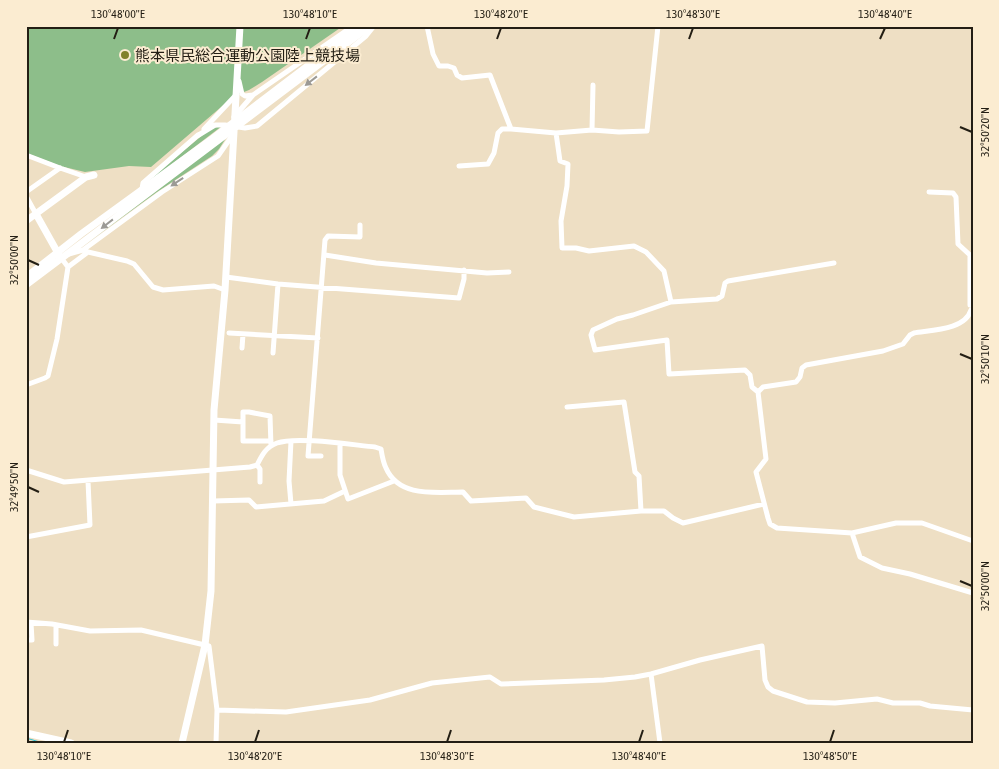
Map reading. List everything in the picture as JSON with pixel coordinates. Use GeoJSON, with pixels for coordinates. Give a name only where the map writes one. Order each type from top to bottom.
{"type":"FeatureCollection","features":[{"type":"Feature","properties":{"kind":"street"},"geometry":{"type":"LineString","coordinates":[[182,743],[205,645],[211,591],[214,420],[226,277],[240,26]]}},
{"type":"Feature","properties":{"kind":"street"},"geometry":{"type":"LineString","coordinates":[[234,117],[253,95],[353,26]]}},
{"type":"Feature","properties":{"kind":"street"},"geometry":{"type":"LineString","coordinates":[[258,107],[360,26]]}},
{"type":"Feature","properties":{"kind":"street"},"geometry":{"type":"LineString","coordinates":[[69,254],[214,140],[372,26]]}},
{"type":"Feature","properties":{"kind":"street"},"geometry":{"type":"LineString","coordinates":[[197,136],[215,125],[225,125],[234,130],[257,126],[361,41],[372,26]]}},
{"type":"Feature","properties":{"kind":"street"},"geometry":{"type":"LineString","coordinates":[[427,26],[436,64],[454,68],[457,75],[462,78],[490,75],[511,129]]}},
{"type":"Feature","properties":{"kind":"street"},"geometry":{"type":"LineString","coordinates":[[459,166],[488,164],[494,153],[498,133],[502,130],[556,133],[592,130],[619,132],[647,131],[658,26]]}},
{"type":"Feature","properties":{"kind":"street"},"geometry":{"type":"LineString","coordinates":[[237,71],[242,94],[245,96],[253,95]]}},
{"type":"Feature","properties":{"kind":"street"},"geometry":{"type":"LineString","coordinates":[[592,130],[593,85]]}},
{"type":"Feature","properties":{"kind":"street"},"geometry":{"type":"LineString","coordinates":[[142,189],[143,183],[197,136],[235,96]]}},
{"type":"Feature","properties":{"kind":"street"},"geometry":{"type":"LineString","coordinates":[[26,277],[60,256],[83,250],[162,192],[218,156],[234,130]]}},
{"type":"Feature","properties":{"kind":"street"},"geometry":{"type":"LineString","coordinates":[[556,133],[560,161],[568,164],[567,186],[561,221],[562,248],[576,248],[589,251],[634,246],[646,252],[664,272],[671,302]]}},
{"type":"Feature","properties":{"kind":"street"},"geometry":{"type":"LineString","coordinates":[[26,285],[142,189],[214,140]]}},
{"type":"Feature","properties":{"kind":"street"},"geometry":{"type":"LineString","coordinates":[[26,155],[60,168],[90,176]]}},
{"type":"Feature","properties":{"kind":"street"},"geometry":{"type":"LineString","coordinates":[[26,192],[60,168]]}},
{"type":"Feature","properties":{"kind":"street"},"geometry":{"type":"LineString","coordinates":[[26,221],[90,176]]}},
{"type":"Feature","properties":{"kind":"street"},"geometry":{"type":"LineString","coordinates":[[758,392],[763,387],[796,382],[800,377],[802,368],[806,366],[874,354],[903,344],[914,333],[958,325],[969,316],[971,308],[970,255],[958,244],[956,197],[953,193],[929,192]]}},
{"type":"Feature","properties":{"kind":"street"},"geometry":{"type":"LineString","coordinates":[[26,196],[68,267]]}},
{"type":"Feature","properties":{"kind":"street"},"geometry":{"type":"LineString","coordinates":[[321,456],[308,456],[308,442],[325,240],[328,236],[360,237],[360,224]]}},
{"type":"Feature","properties":{"kind":"street"},"geometry":{"type":"LineString","coordinates":[[26,385],[48,376],[57,339],[68,267],[88,252],[134,264],[153,287],[163,290],[214,286],[225,290]]}},
{"type":"Feature","properties":{"kind":"street"},"geometry":{"type":"LineString","coordinates":[[325,255],[376,263],[487,273],[509,272]]}},
{"type":"Feature","properties":{"kind":"street"},"geometry":{"type":"LineString","coordinates":[[834,263],[728,281],[725,283],[722,296],[717,298],[671,302],[617,319],[593,330],[591,335],[595,350],[667,340],[669,374],[745,370],[750,375],[752,387],[758,392],[766,459],[756,472],[770,524],[777,528],[852,533],[896,523],[922,523],[973,541]]}},
{"type":"Feature","properties":{"kind":"street"},"geometry":{"type":"LineString","coordinates":[[226,277],[278,284],[459,298],[464,279],[464,270]]}},
{"type":"Feature","properties":{"kind":"street"},"geometry":{"type":"LineString","coordinates":[[273,353],[278,284]]}},
{"type":"Feature","properties":{"kind":"street"},"geometry":{"type":"LineString","coordinates":[[229,333],[318,338]]}},
{"type":"Feature","properties":{"kind":"street"},"geometry":{"type":"LineString","coordinates":[[242,348],[243,334]]}},
{"type":"Feature","properties":{"kind":"street"},"geometry":{"type":"LineString","coordinates":[[567,407],[624,402],[635,472],[639,476],[642,511]]}},
{"type":"Feature","properties":{"kind":"street"},"geometry":{"type":"LineString","coordinates":[[26,470],[64,482],[250,467],[257,465],[263,453],[271,444],[270,416],[249,412],[243,412],[243,441],[271,444],[291,441],[375,447],[380,449],[386,469],[394,480],[407,489],[420,492],[463,492],[471,501],[526,498],[534,507],[574,517],[664,511],[684,523],[764,504]]}},
{"type":"Feature","properties":{"kind":"street"},"geometry":{"type":"LineString","coordinates":[[214,420],[243,422]]}},
{"type":"Feature","properties":{"kind":"street"},"geometry":{"type":"LineString","coordinates":[[291,441],[289,481],[291,504]]}},
{"type":"Feature","properties":{"kind":"street"},"geometry":{"type":"LineString","coordinates":[[340,444],[340,475],[348,499],[394,480]]}},
{"type":"Feature","properties":{"kind":"street"},"geometry":{"type":"LineString","coordinates":[[257,465],[260,470],[260,482]]}},
{"type":"Feature","properties":{"kind":"street"},"geometry":{"type":"LineString","coordinates":[[26,537],[90,524],[88,481]]}},
{"type":"Feature","properties":{"kind":"street"},"geometry":{"type":"LineString","coordinates":[[213,501],[249,500],[256,507],[324,501],[345,491]]}},
{"type":"Feature","properties":{"kind":"street"},"geometry":{"type":"LineString","coordinates":[[852,533],[860,557],[882,568],[910,574],[973,593]]}},
{"type":"Feature","properties":{"kind":"street"},"geometry":{"type":"LineString","coordinates":[[26,640],[32,640],[29,622],[56,624],[90,631],[141,630],[209,646],[217,710],[216,743]]}},
{"type":"Feature","properties":{"kind":"street"},"geometry":{"type":"LineString","coordinates":[[56,624],[56,644]]}},
{"type":"Feature","properties":{"kind":"street"},"geometry":{"type":"LineString","coordinates":[[217,710],[286,712],[370,700],[432,683],[490,678],[501,684],[604,680],[651,674],[700,660],[762,646],[768,686],[773,691],[807,702],[835,703],[876,699],[893,703],[920,703],[930,706],[973,710]]}},
{"type":"Feature","properties":{"kind":"street"},"geometry":{"type":"LineString","coordinates":[[651,674],[660,743]]}},
{"type":"Feature","properties":{"kind":"street"},"geometry":{"type":"LineString","coordinates":[[26,733],[70,743]]}},
{"type":"Feature","properties":{"kind":"green space"},"geometry":{"type":"Polygon","coordinates":[[[26,26],[343,26],[262,82],[234,96],[151,167],[129,166],[85,172],[60,166],[26,153],[26,26]]]}},
{"type":"Feature","properties":{"kind":"green space"},"geometry":{"type":"Polygon","coordinates":[[[222,126],[159,174],[148,180],[210,129],[222,126]]]}},
{"type":"Feature","properties":{"kind":"green space"},"geometry":{"type":"Polygon","coordinates":[[[226,138],[212,156],[157,192],[80,248],[226,138]]]}},
{"type":"Feature","properties":{"kind":"waterway"},"geometry":{"type":"LineString","coordinates":[[26,738],[43,743]]}},
{"type":"Feature","properties":{"kind":"place","name":"熊本県民総合運動公園陸上競技場"},"geometry":{"type":"Point","coordinates":[125,55]}}]}
